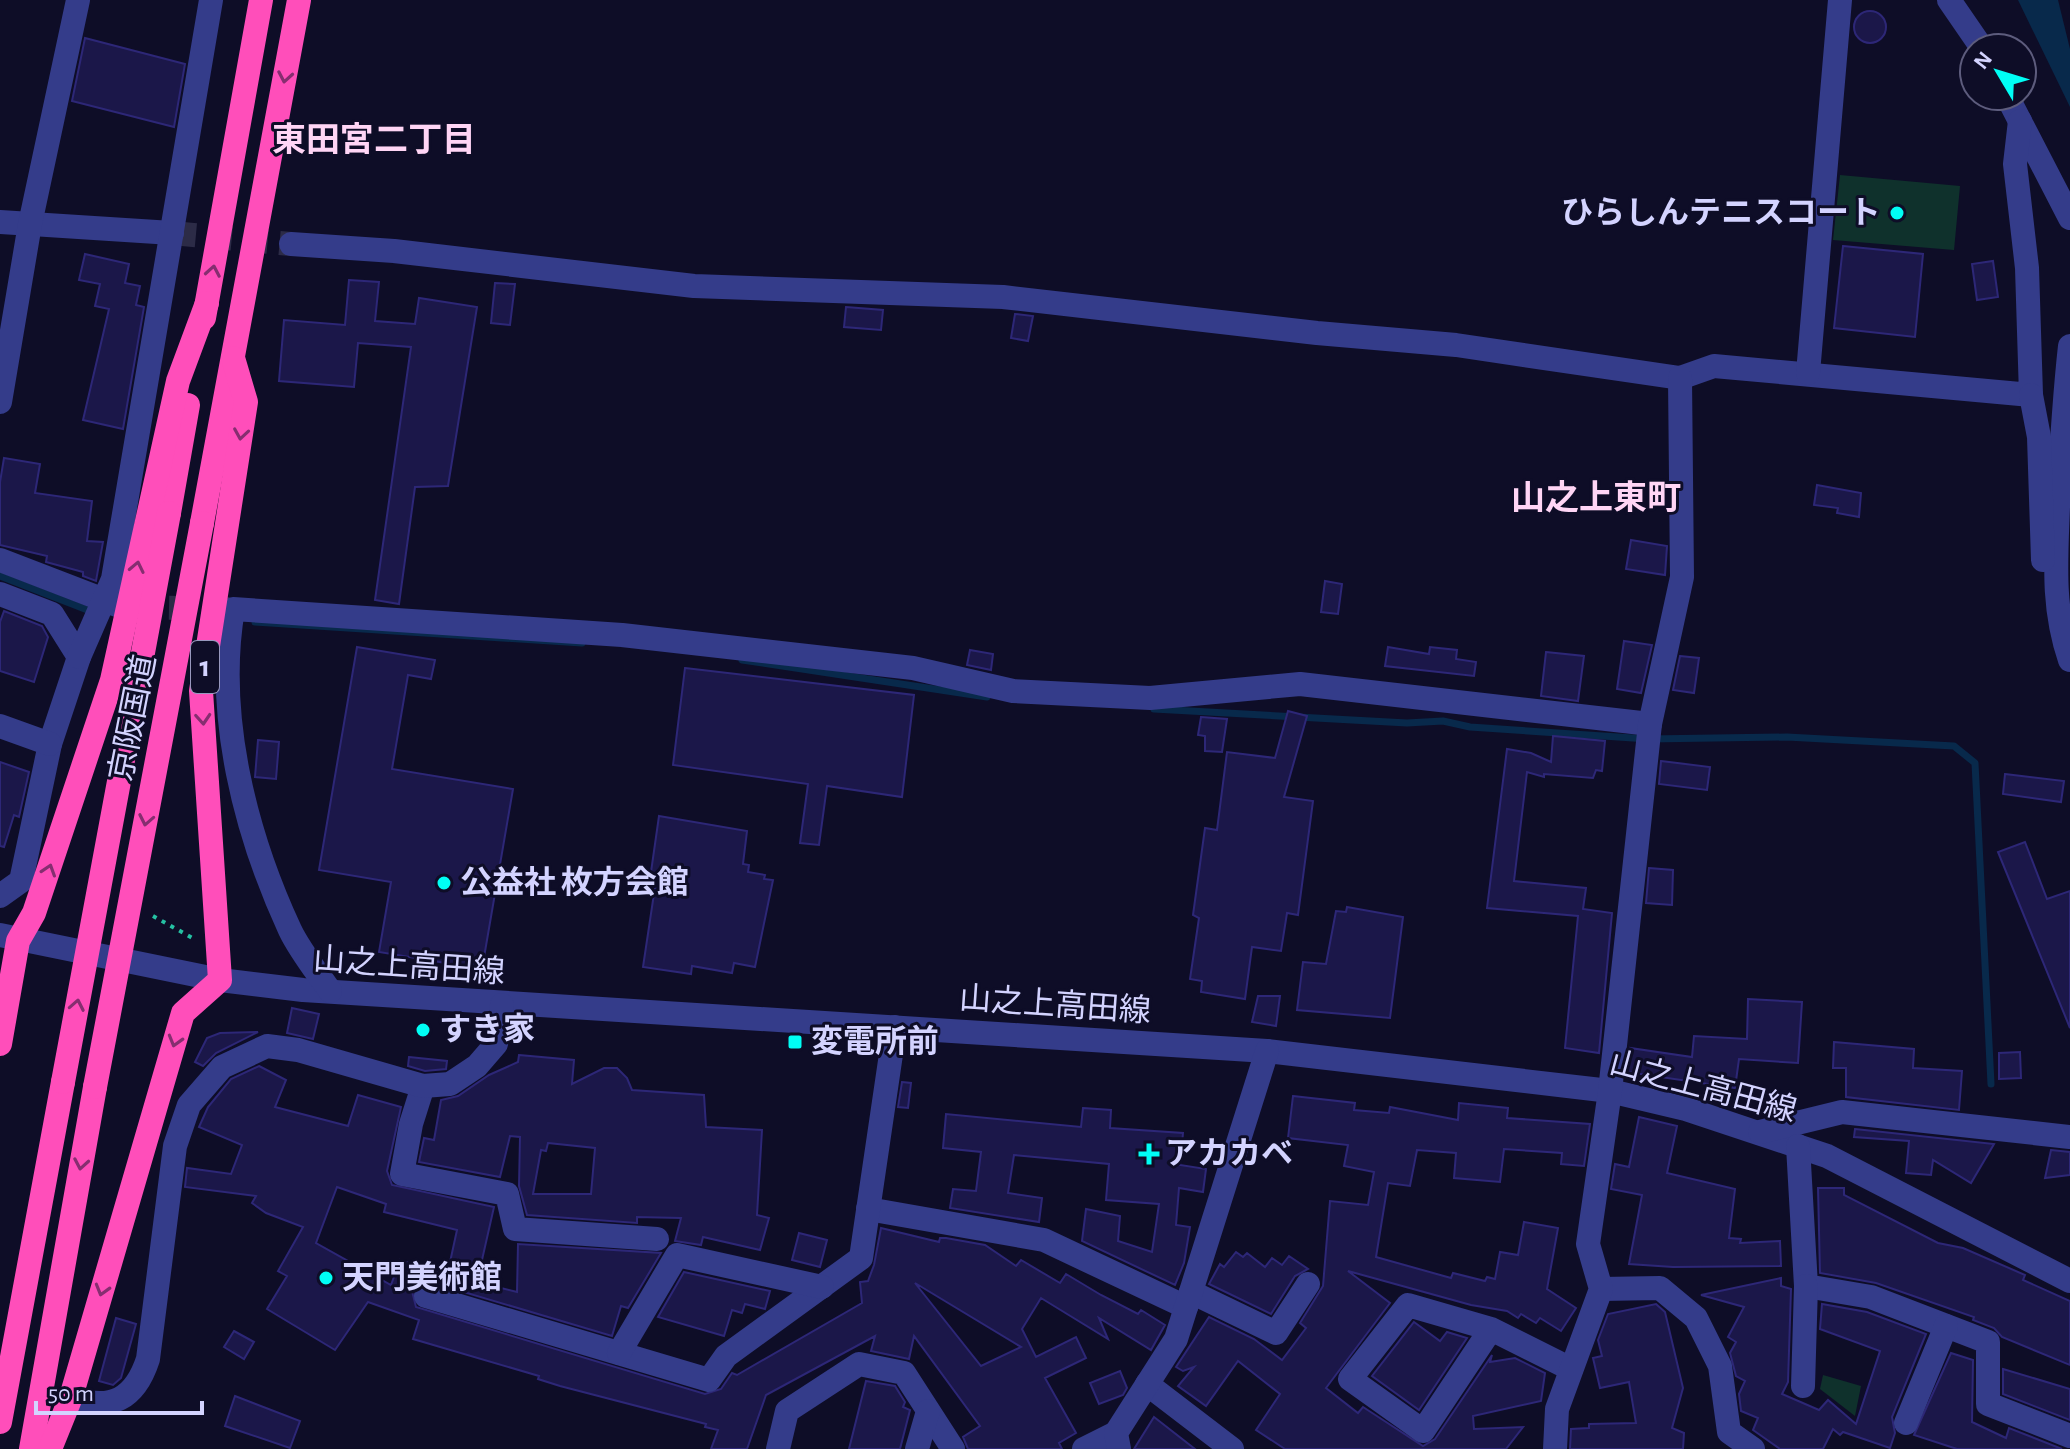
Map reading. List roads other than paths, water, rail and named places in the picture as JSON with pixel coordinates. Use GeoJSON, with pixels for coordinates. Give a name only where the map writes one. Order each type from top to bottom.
{"type":"FeatureCollection","features":[{"type":"Feature","properties":{"kind":"highway","name":"京阪国道"},"geometry":{"type":"LineString","coordinates":[[0,1422],[261,0]]}},
{"type":"Feature","properties":{"kind":"highway","name":"京阪国道"},"geometry":{"type":"LineString","coordinates":[[31,1449],[95,1087],[299,0]]}},
{"type":"Feature","properties":{"kind":"highway"},"geometry":{"type":"LineString","coordinates":[[0,1044],[9,938],[34,913],[112,680],[178,381],[207,303]]}},
{"type":"Feature","properties":{"kind":"highway","name":"1"},"geometry":{"type":"LineString","coordinates":[[220,980],[201,691],[246,402],[233,358]]}},
{"type":"Feature","properties":{"kind":"highway"},"geometry":{"type":"LineString","coordinates":[[50,1449],[71,1397],[183,1013],[220,980]]}},
{"type":"Feature","properties":{"kind":"street"},"geometry":{"type":"LineString","coordinates":[[0,402],[30,224],[78,0]]}},
{"type":"Feature","properties":{"kind":"street"},"geometry":{"type":"LineString","coordinates":[[0,896],[21,881],[50,744],[79,657],[110,604],[211,0]]}},
{"type":"Feature","properties":{"kind":"street"},"geometry":{"type":"LineString","coordinates":[[1808,373],[1840,0]]}},
{"type":"Feature","properties":{"kind":"street"},"geometry":{"type":"LineString","coordinates":[[1949,0],[1971,32]]}},
{"type":"Feature","properties":{"kind":"street"},"geometry":{"type":"LineString","coordinates":[[2015,112],[2070,218]]}},
{"type":"Feature","properties":{"kind":"street"},"geometry":{"type":"LineString","coordinates":[[2020,121],[2015,164],[2027,268],[2031,395],[2039,437],[2044,585],[2054,594]]}},
{"type":"Feature","properties":{"kind":"street"},"geometry":{"type":"LineString","coordinates":[[0,222],[172,233]]}},
{"type":"Feature","properties":{"kind":"street"},"geometry":{"type":"LineString","coordinates":[[291,244],[394,251],[694,286],[1003,297],[1317,333],[1456,345],[1680,378],[1714,366],[2031,395]]}},
{"type":"Feature","properties":{"kind":"street"},"geometry":{"type":"LineString","coordinates":[[2070,346],[2062,425],[2054,594],[2059,630],[2070,660]]}},
{"type":"Feature","properties":{"kind":"street"},"geometry":{"type":"LineString","coordinates":[[1555,1449],[1557,1409],[1601,1289],[1588,1244],[1610,1091],[1650,724],[1682,577],[1680,378]]}},
{"type":"Feature","properties":{"kind":"street"},"geometry":{"type":"LineString","coordinates":[[0,560],[110,604]]}},
{"type":"Feature","properties":{"kind":"street"},"geometry":{"type":"LineString","coordinates":[[0,594],[52,614],[79,657]]}},
{"type":"Feature","properties":{"kind":"street"},"geometry":{"type":"LineString","coordinates":[[330,991],[290,932],[250,820],[235,763],[226,696],[226,648],[233,609],[637,636],[913,668],[1013,691],[1150,698],[1300,684],[1650,724]]}},
{"type":"Feature","properties":{"kind":"street"},"geometry":{"type":"LineString","coordinates":[[0,726],[50,744]]}},
{"type":"Feature","properties":{"kind":"street","name":"山之上高田線"},"geometry":{"type":"LineString","coordinates":[[9,938],[220,980],[330,991],[502,1005],[1267,1051],[1610,1091],[1686,1109],[1827,1156],[2070,1281]]}},
{"type":"Feature","properties":{"kind":"street"},"geometry":{"type":"LineString","coordinates":[[71,1397],[91,1404],[119,1400],[140,1382],[148,1359],[175,1146],[189,1105],[222,1067],[267,1046],[298,1050],[423,1086],[450,1084],[477,1066],[496,1044],[502,1005]]}},
{"type":"Feature","properties":{"kind":"street"},"geometry":{"type":"LineString","coordinates":[[426,1296],[709,1380],[726,1356],[861,1258],[895,1027]]}},
{"type":"Feature","properties":{"kind":"street"},"geometry":{"type":"LineString","coordinates":[[1084,1449],[1118,1441],[1147,1384],[1176,1339],[1267,1051]]}},
{"type":"Feature","properties":{"kind":"street"},"geometry":{"type":"LineString","coordinates":[[423,1086],[411,1124],[402,1174],[507,1194],[515,1229],[657,1239]]}},
{"type":"Feature","properties":{"kind":"street"},"geometry":{"type":"LineString","coordinates":[[1759,1132],[1842,1112],[2070,1137]]}},
{"type":"Feature","properties":{"kind":"street"},"geometry":{"type":"LineString","coordinates":[[1798,1146],[1806,1286],[1803,1386]]}},
{"type":"Feature","properties":{"kind":"street"},"geometry":{"type":"LineString","coordinates":[[868,1209],[1044,1240],[1276,1333],[1308,1284]]}},
{"type":"Feature","properties":{"kind":"street"},"geometry":{"type":"LineString","coordinates":[[619,1353],[677,1255],[822,1287]]}},
{"type":"Feature","properties":{"kind":"street"},"geometry":{"type":"LineString","coordinates":[[1806,1286],[1871,1297],[1988,1342],[1988,1404],[2070,1438],[2064,1449]]}},
{"type":"Feature","properties":{"kind":"street"},"geometry":{"type":"LineString","coordinates":[[1601,1289],[1660,1288],[1696,1318],[1720,1366],[1729,1432],[1753,1449]]}},
{"type":"Feature","properties":{"kind":"street"},"geometry":{"type":"LineString","coordinates":[[1491,1329],[1423,1431],[1350,1379],[1408,1305],[1491,1329],[1571,1369]]}},
{"type":"Feature","properties":{"kind":"street"},"geometry":{"type":"LineString","coordinates":[[1906,1423],[1946,1326]]}},
{"type":"Feature","properties":{"kind":"street"},"geometry":{"type":"LineString","coordinates":[[778,1449],[787,1411],[859,1364],[904,1373],[953,1449]]}},
{"type":"Feature","properties":{"kind":"street"},"geometry":{"type":"LineString","coordinates":[[1147,1384],[1232,1449]]}},
{"type":"Feature","properties":{"kind":"street"},"geometry":{"type":"LineString","coordinates":[[917,1449],[928,1411]]}},
{"type":"Feature","properties":{"kind":"water"},"geometry":{"type":"Polygon","coordinates":[[[2018,0],[2058,0],[2070,49],[2070,107],[2038,41],[2038,32],[2034,32],[2018,0]]]}},
{"type":"Feature","properties":{"kind":"waterway"},"geometry":{"type":"LineString","coordinates":[[0,576],[90,611]]}},
{"type":"Feature","properties":{"kind":"waterway"},"geometry":{"type":"LineString","coordinates":[[255,622],[582,643]]}},
{"type":"Feature","properties":{"kind":"waterway"},"geometry":{"type":"LineString","coordinates":[[742,660],[987,697]]}},
{"type":"Feature","properties":{"kind":"waterway"},"geometry":{"type":"LineString","coordinates":[[1154,709],[1407,723],[1443,721],[1470,727],[1648,739],[1787,737],[1954,746],[1975,763],[1991,1084]]}},
{"type":"Feature","properties":{"kind":"tunnel"},"geometry":{"type":"LineString","coordinates":[[172,233],[291,244]]}},
{"type":"Feature","properties":{"kind":"tunnel"},"geometry":{"type":"LineString","coordinates":[[133,607],[232,609]]}},
{"type":"Feature","properties":{"kind":"place","name":"ひらしんテニスコート"},"geometry":{"type":"Point","coordinates":[1897,213]}},
{"type":"Feature","properties":{"kind":"place","name":"公益社 枚方会館"},"geometry":{"type":"Point","coordinates":[444,883]}},
{"type":"Feature","properties":{"kind":"place","name":"すき家"},"geometry":{"type":"Point","coordinates":[423,1030]}},
{"type":"Feature","properties":{"kind":"place","name":"変電所前"},"geometry":{"type":"Point","coordinates":[795,1042]}},
{"type":"Feature","properties":{"kind":"place","name":"アカカベ"},"geometry":{"type":"Point","coordinates":[1149,1154]}},
{"type":"Feature","properties":{"kind":"place","name":"天門美術館"},"geometry":{"type":"Point","coordinates":[326,1278]}},
{"type":"Feature","properties":{"kind":"district","name":"東田宮二丁目"},"geometry":{"type":"Point","coordinates":[374,141]}},
{"type":"Feature","properties":{"kind":"district","name":"山之上東町"},"geometry":{"type":"Point","coordinates":[1596,499]}}]}
